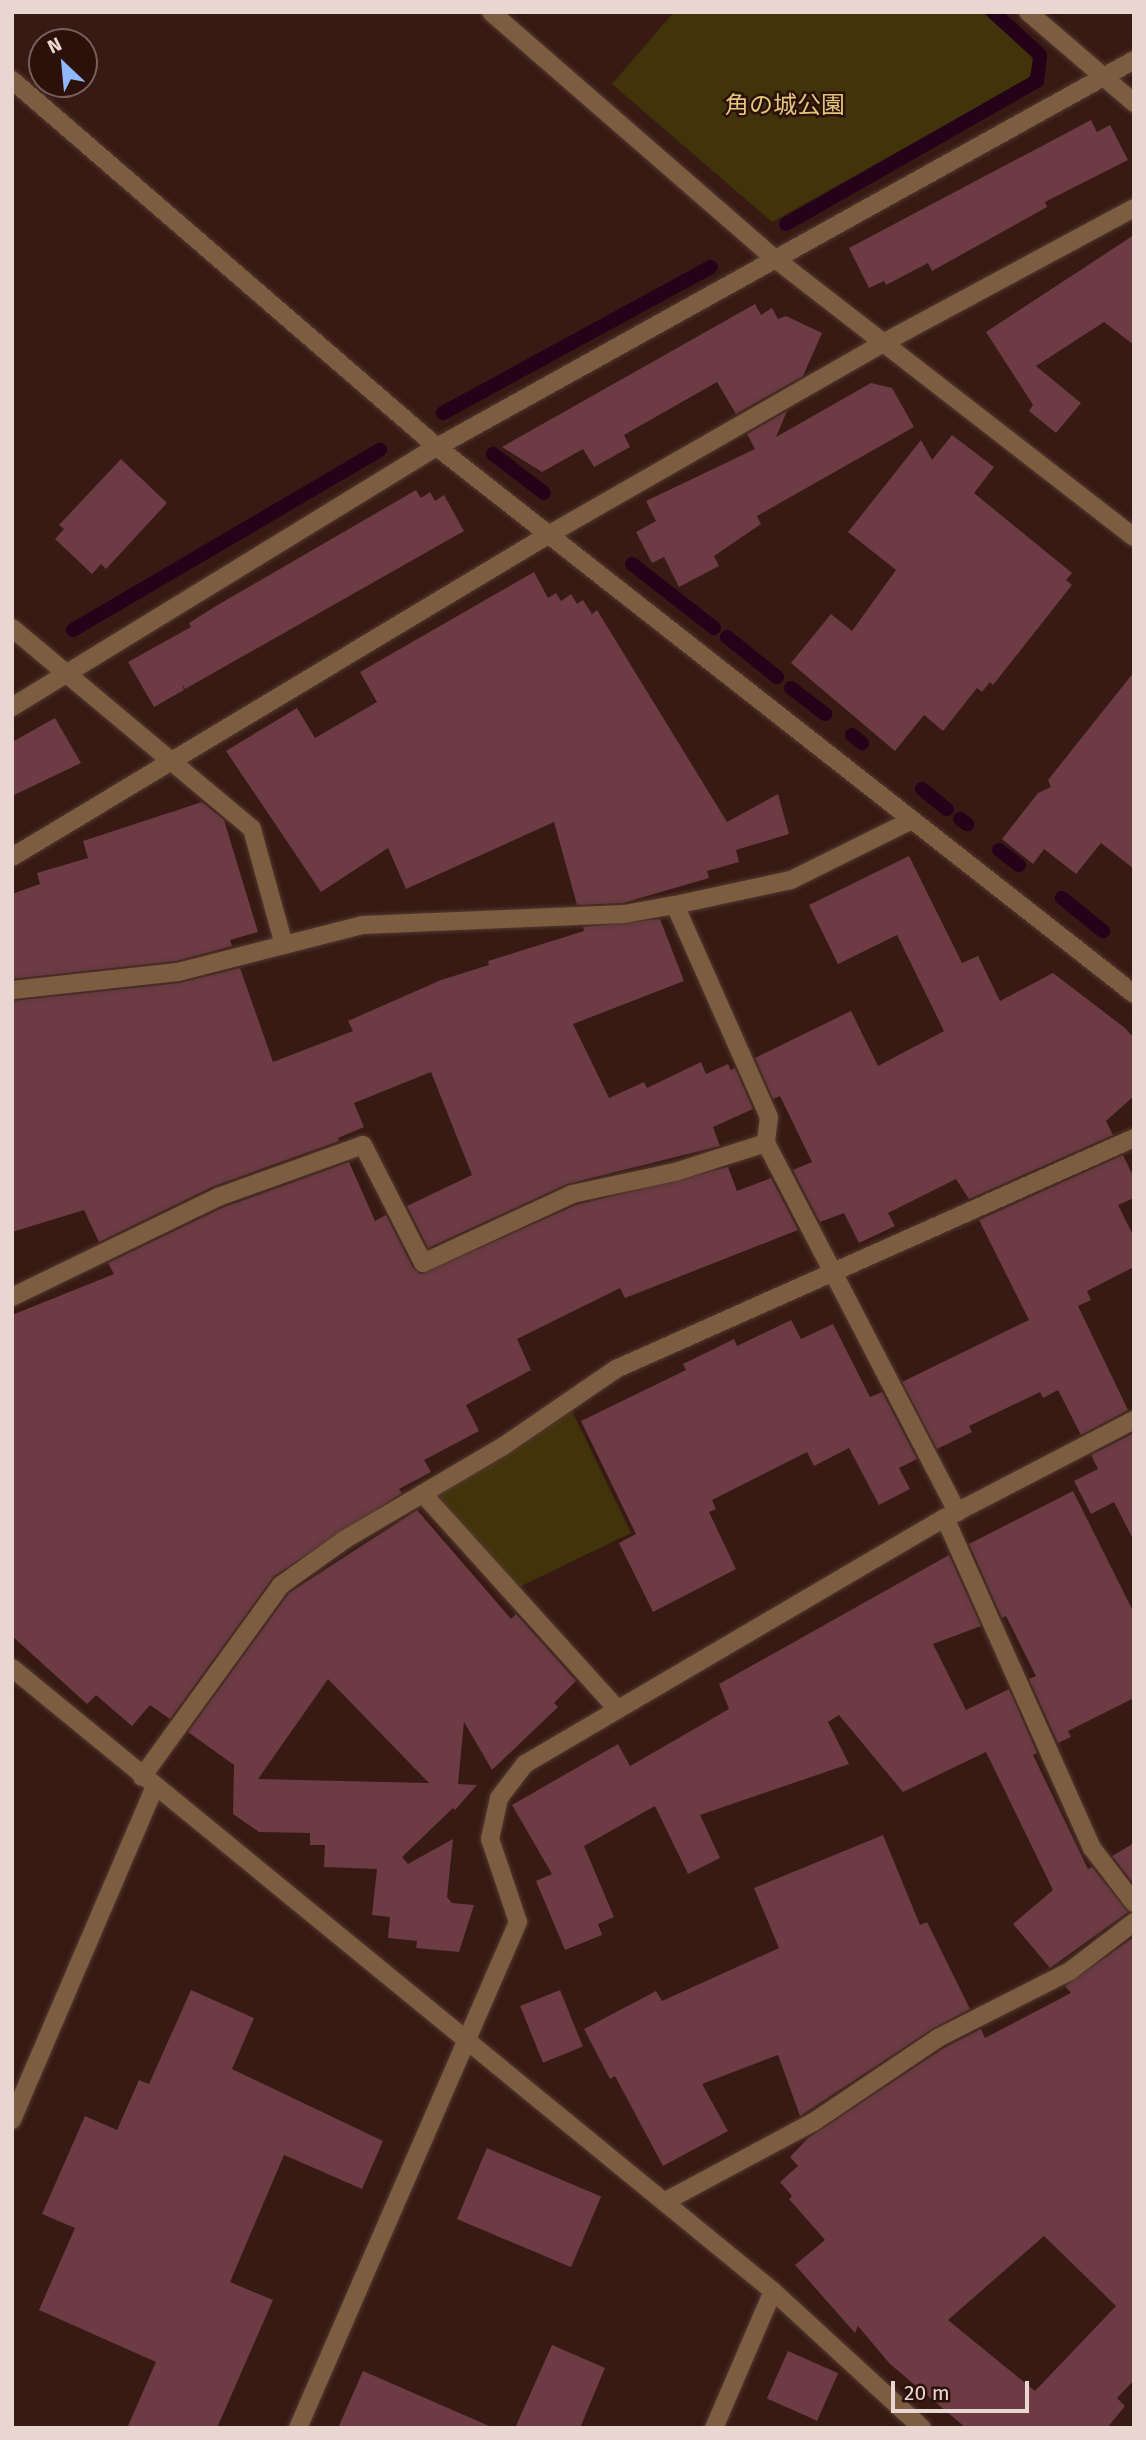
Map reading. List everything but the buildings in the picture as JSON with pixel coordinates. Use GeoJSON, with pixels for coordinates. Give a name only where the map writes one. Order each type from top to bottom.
{"type":"FeatureCollection","features":[{"type":"Feature","properties":{"kind":"street"},"geometry":{"type":"LineString","coordinates":[[491,12],[774,258],[1134,537]]}},
{"type":"Feature","properties":{"kind":"street"},"geometry":{"type":"LineString","coordinates":[[1028,12],[1134,103]]}},
{"type":"Feature","properties":{"kind":"street"},"geometry":{"type":"LineString","coordinates":[[12,708],[437,447],[1134,60]]}},
{"type":"Feature","properties":{"kind":"street"},"geometry":{"type":"LineString","coordinates":[[12,80],[437,447],[1134,994]]}},
{"type":"Feature","properties":{"kind":"street"},"geometry":{"type":"LineString","coordinates":[[12,856],[548,535],[885,342],[1134,208]]}},
{"type":"Feature","properties":{"kind":"street"},"geometry":{"type":"LineString","coordinates":[[12,628],[252,829],[284,945]]}},
{"type":"Feature","properties":{"kind":"street"},"geometry":{"type":"LineString","coordinates":[[12,990],[178,972],[362,925],[624,914],[676,905],[791,880],[912,820]]}},
{"type":"Feature","properties":{"kind":"street"},"geometry":{"type":"LineString","coordinates":[[676,905],[769,1117],[766,1143],[834,1272],[951,1515],[1092,1848],[1134,1903]]}},
{"type":"Feature","properties":{"kind":"street"},"geometry":{"type":"LineString","coordinates":[[12,2120],[148,1782],[281,1585],[344,1540],[502,1447],[616,1369],[1134,1138]]}},
{"type":"Feature","properties":{"kind":"street"},"geometry":{"type":"LineString","coordinates":[[12,1297],[218,1198],[363,1145],[423,1263],[572,1194],[675,1172],[766,1143]]}},
{"type":"Feature","properties":{"kind":"street"},"geometry":{"type":"LineString","coordinates":[[298,2428],[518,1922],[490,1839],[499,1798],[524,1764],[951,1515],[1134,1420]]}},
{"type":"Feature","properties":{"kind":"street"},"geometry":{"type":"LineString","coordinates":[[423,1494],[617,1709]]}},
{"type":"Feature","properties":{"kind":"street"},"geometry":{"type":"LineString","coordinates":[[12,1668],[773,2291],[922,2428]]}},
{"type":"Feature","properties":{"kind":"street"},"geometry":{"type":"LineString","coordinates":[[664,2203],[815,2121],[938,2038],[1070,1971],[1134,1922]]}},
{"type":"Feature","properties":{"kind":"street"},"geometry":{"type":"LineString","coordinates":[[714,2428],[773,2291]]}},
{"type":"Feature","properties":{"kind":"green space","name":"角の城公園"},"geometry":{"type":"Polygon","coordinates":[[[674,12],[983,12],[1035,58],[1029,78],[772,222],[612,84],[674,12]]]}},
{"type":"Feature","properties":{"kind":"green space"},"geometry":{"type":"Polygon","coordinates":[[[572,1411],[631,1533],[517,1588],[435,1495],[509,1454],[572,1411]]]}},
{"type":"Feature","properties":{"kind":"waterway"},"geometry":{"type":"LineString","coordinates":[[786,224],[1037,81],[1040,55],[993,12]]}},
{"type":"Feature","properties":{"kind":"waterway"},"geometry":{"type":"LineString","coordinates":[[443,413],[711,267]]}},
{"type":"Feature","properties":{"kind":"waterway"},"geometry":{"type":"LineString","coordinates":[[73,630],[380,450]]}},
{"type":"Feature","properties":{"kind":"waterway"},"geometry":{"type":"LineString","coordinates":[[493,454],[544,493]]}},
{"type":"Feature","properties":{"kind":"waterway"},"geometry":{"type":"LineString","coordinates":[[632,564],[714,628]]}},
{"type":"Feature","properties":{"kind":"waterway"},"geometry":{"type":"LineString","coordinates":[[727,637],[777,677]]}},
{"type":"Feature","properties":{"kind":"waterway"},"geometry":{"type":"LineString","coordinates":[[791,688],[825,714]]}},
{"type":"Feature","properties":{"kind":"waterway"},"geometry":{"type":"LineString","coordinates":[[852,735],[862,743]]}},
{"type":"Feature","properties":{"kind":"waterway"},"geometry":{"type":"LineString","coordinates":[[922,789],[947,809]]}},
{"type":"Feature","properties":{"kind":"waterway"},"geometry":{"type":"LineString","coordinates":[[960,819],[967,824]]}},
{"type":"Feature","properties":{"kind":"waterway"},"geometry":{"type":"LineString","coordinates":[[999,850],[1019,865]]}},
{"type":"Feature","properties":{"kind":"waterway"},"geometry":{"type":"LineString","coordinates":[[1062,898],[1103,931]]}}]}
